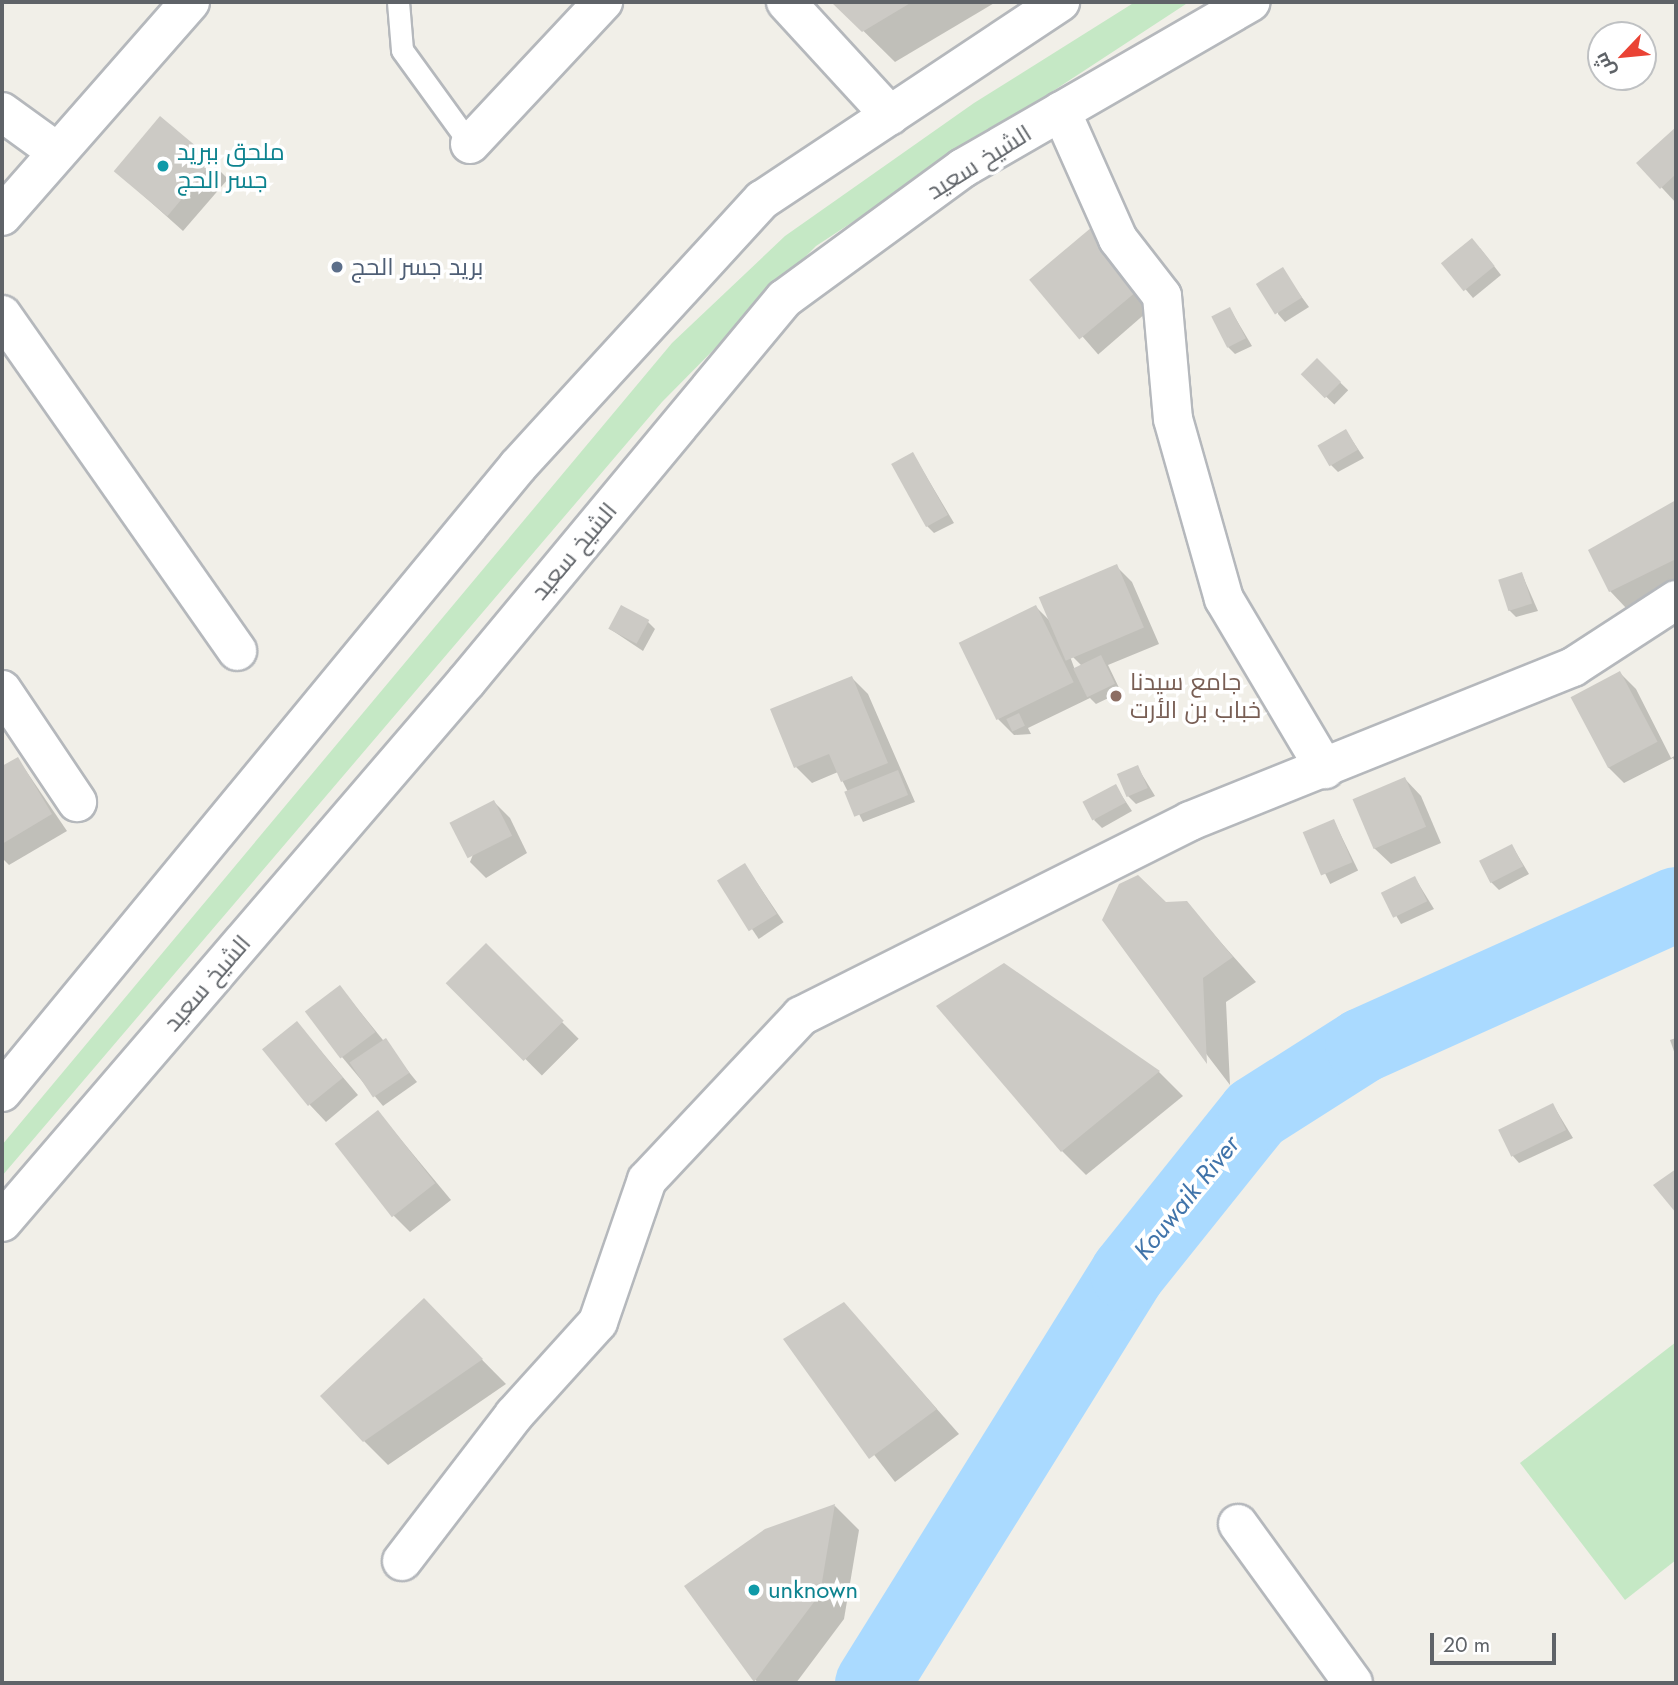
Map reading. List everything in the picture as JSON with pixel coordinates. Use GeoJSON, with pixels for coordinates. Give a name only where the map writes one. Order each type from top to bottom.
{"type":"FeatureCollection","features":[{"type":"Feature","properties":{"kind":"street"},"geometry":{"type":"LineString","coordinates":[[2,216],[190,2]]}},
{"type":"Feature","properties":{"kind":"street"},"geometry":{"type":"LineString","coordinates":[[470,144],[603,2]]}},
{"type":"Feature","properties":{"kind":"street"},"geometry":{"type":"LineString","coordinates":[[786,2],[890,115]]}},
{"type":"Feature","properties":{"kind":"street"},"geometry":{"type":"LineString","coordinates":[[2,1092],[518,467],[762,200],[1060,2]]}},
{"type":"Feature","properties":{"kind":"street","name":"الشيخ سعيد"},"geometry":{"type":"LineString","coordinates":[[2,1222],[466,682],[784,299],[963,168],[1250,2]]}},
{"type":"Feature","properties":{"kind":"street"},"geometry":{"type":"LineString","coordinates":[[1061,111],[1118,239],[1163,296],[1173,419],[1224,598],[1325,769]]}},
{"type":"Feature","properties":{"kind":"street"},"geometry":{"type":"LineString","coordinates":[[2,112],[57,152]]}},
{"type":"Feature","properties":{"kind":"street"},"geometry":{"type":"LineString","coordinates":[[2,315],[237,651]]}},
{"type":"Feature","properties":{"kind":"street"},"geometry":{"type":"LineString","coordinates":[[402,1561],[514,1415],[598,1322],[647,1180],[801,1016],[1190,821],[1325,769],[1573,667],[1676,600]]}},
{"type":"Feature","properties":{"kind":"street"},"geometry":{"type":"LineString","coordinates":[[2,690],[77,802]]}},
{"type":"Feature","properties":{"kind":"street"},"geometry":{"type":"LineString","coordinates":[[1238,1524],[1353,1683]]}},
{"type":"Feature","properties":{"kind":"lane"},"geometry":{"type":"LineString","coordinates":[[398,2],[402,50],[470,144]]}},
{"type":"Feature","properties":{"kind":"green space"},"geometry":{"type":"Polygon","coordinates":[[[1135,2],[1189,2],[816,246],[662,402],[2,1176],[2,1145],[672,343],[785,236],[974,103],[1135,2]]]}},
{"type":"Feature","properties":{"kind":"green space"},"geometry":{"type":"Polygon","coordinates":[[[1676,1342],[1676,1560],[1625,1600],[1520,1463],[1676,1342]]]}},
{"type":"Feature","properties":{"kind":"building"},"geometry":{"type":"Polygon","coordinates":[[[831,2],[912,2],[862,32],[831,2]]]}},
{"type":"Feature","properties":{"kind":"building","name":"ملحق ببريد جسر الحج"},"geometry":{"type":"Polygon","coordinates":[[[160,116],[214,161],[167,216],[114,171],[160,116]]]}},
{"type":"Feature","properties":{"kind":"building"},"geometry":{"type":"Polygon","coordinates":[[[1676,127],[1676,174],[1660,189],[1636,163],[1676,127]]]}},
{"type":"Feature","properties":{"kind":"building"},"geometry":{"type":"Polygon","coordinates":[[[1092,227],[1142,287],[1079,339],[1029,280],[1092,227]]]}},
{"type":"Feature","properties":{"kind":"building"},"geometry":{"type":"Polygon","coordinates":[[[1472,238],[1495,266],[1464,291],[1441,263],[1472,238]]]}},
{"type":"Feature","properties":{"kind":"building"},"geometry":{"type":"Polygon","coordinates":[[[1283,267],[1302,298],[1275,314],[1256,284],[1283,267]]]}},
{"type":"Feature","properties":{"kind":"building"},"geometry":{"type":"Polygon","coordinates":[[[1230,307],[1246,338],[1227,348],[1211,317],[1230,307]]]}},
{"type":"Feature","properties":{"kind":"building"},"geometry":{"type":"Polygon","coordinates":[[[1317,358],[1341,382],[1325,398],[1301,374],[1317,358]]]}},
{"type":"Feature","properties":{"kind":"building"},"geometry":{"type":"Polygon","coordinates":[[[1346,429],[1358,450],[1329,466],[1317,446],[1346,429]]]}},
{"type":"Feature","properties":{"kind":"building"},"geometry":{"type":"Polygon","coordinates":[[[913,452],[948,515],[926,527],[891,464],[913,452]]]}},
{"type":"Feature","properties":{"kind":"building"},"geometry":{"type":"Polygon","coordinates":[[[1676,500],[1676,559],[1609,592],[1588,550],[1676,500]]]}},
{"type":"Feature","properties":{"kind":"building"},"geometry":{"type":"Polygon","coordinates":[[[1117,564],[1144,628],[1066,661],[1039,597],[1117,564]]]}},
{"type":"Feature","properties":{"kind":"building"},"geometry":{"type":"Polygon","coordinates":[[[1522,572],[1532,603],[1508,611],[1498,580],[1522,572]]]}},
{"type":"Feature","properties":{"kind":"building"},"geometry":{"type":"Polygon","coordinates":[[[621,605],[649,620],[637,644],[608,629],[621,605]]]}},
{"type":"Feature","properties":{"kind":"building"},"geometry":{"type":"Polygon","coordinates":[[[1036,605],[1074,682],[996,720],[959,643],[1036,605]]]}},
{"type":"Feature","properties":{"kind":"building"},"geometry":{"type":"Polygon","coordinates":[[[1101,655],[1115,684],[1087,697],[1073,669],[1101,655]]]}},
{"type":"Feature","properties":{"kind":"building"},"geometry":{"type":"Polygon","coordinates":[[[1620,671],[1658,742],[1608,768],[1571,697],[1620,671]]]}},
{"type":"Feature","properties":{"kind":"building"},"geometry":{"type":"Polygon","coordinates":[[[852,676],[888,763],[841,782],[829,754],[794,768],[770,709],[852,676]]]}},
{"type":"Feature","properties":{"kind":"building"},"geometry":{"type":"Polygon","coordinates":[[[1019,713],[1025,726],[1012,732],[1006,719],[1019,713]]]}},
{"type":"Feature","properties":{"kind":"building"},"geometry":{"type":"Polygon","coordinates":[[[18,757],[52,814],[2,844],[2,766],[18,757]]]}},
{"type":"Feature","properties":{"kind":"building"},"geometry":{"type":"Polygon","coordinates":[[[1138,765],[1148,788],[1127,797],[1117,774],[1138,765]]]}},
{"type":"Feature","properties":{"kind":"building"},"geometry":{"type":"Polygon","coordinates":[[[898,770],[908,795],[854,817],[844,792],[898,770]]]}},
{"type":"Feature","properties":{"kind":"building"},"geometry":{"type":"Polygon","coordinates":[[[1405,777],[1426,827],[1374,849],[1353,799],[1405,777]]]}},
{"type":"Feature","properties":{"kind":"building"},"geometry":{"type":"Polygon","coordinates":[[[1116,784],[1126,803],[1092,820],[1082,802],[1116,784]]]}},
{"type":"Feature","properties":{"kind":"building"},"geometry":{"type":"Polygon","coordinates":[[[494,800],[512,836],[468,858],[449,823],[494,800]]]}},
{"type":"Feature","properties":{"kind":"building"},"geometry":{"type":"Polygon","coordinates":[[[1334,819],[1352,862],[1321,876],[1303,832],[1334,819]]]}},
{"type":"Feature","properties":{"kind":"building"},"geometry":{"type":"Polygon","coordinates":[[[1512,844],[1523,866],[1490,883],[1479,861],[1512,844]]]}},
{"type":"Feature","properties":{"kind":"building"},"geometry":{"type":"Polygon","coordinates":[[[745,863],[777,914],[749,931],[717,880],[745,863]]]}},
{"type":"Feature","properties":{"kind":"building"},"geometry":{"type":"Polygon","coordinates":[[[1138,875],[1166,902],[1187,901],[1233,957],[1203,978],[1207,1064],[1102,920],[1119,884],[1138,875]]]}},
{"type":"Feature","properties":{"kind":"building"},"geometry":{"type":"Polygon","coordinates":[[[1415,876],[1427,901],[1393,918],[1381,893],[1415,876]]]}},
{"type":"Feature","properties":{"kind":"building"},"geometry":{"type":"Polygon","coordinates":[[[486,943],[564,1021],[523,1061],[446,983],[486,943]]]}},
{"type":"Feature","properties":{"kind":"building"},"geometry":{"type":"Polygon","coordinates":[[[1004,963],[1160,1071],[1061,1152],[936,1006],[1004,963]]]}},
{"type":"Feature","properties":{"kind":"building"},"geometry":{"type":"Polygon","coordinates":[[[340,985],[376,1032],[340,1059],[305,1011],[340,985]]]}},
{"type":"Feature","properties":{"kind":"building"},"geometry":{"type":"Polygon","coordinates":[[[297,1021],[343,1078],[308,1106],[262,1049],[297,1021]]]}},
{"type":"Feature","properties":{"kind":"building"},"geometry":{"type":"Polygon","coordinates":[[[386,1038],[409,1073],[373,1097],[350,1063],[386,1038]]]}},
{"type":"Feature","properties":{"kind":"building"},"geometry":{"type":"Polygon","coordinates":[[[1553,1103],[1566,1130],[1511,1157],[1498,1130],[1553,1103]]]}},
{"type":"Feature","properties":{"kind":"building"},"geometry":{"type":"Polygon","coordinates":[[[378,1110],[435,1183],[392,1217],[335,1144],[378,1110]]]}},
{"type":"Feature","properties":{"kind":"building"},"geometry":{"type":"Polygon","coordinates":[[[1676,1169],[1676,1213],[1653,1185],[1676,1169]]]}},
{"type":"Feature","properties":{"kind":"building"},"geometry":{"type":"Polygon","coordinates":[[[424,1298],[483,1359],[363,1442],[320,1396],[424,1298]]]}},
{"type":"Feature","properties":{"kind":"building"},"geometry":{"type":"Polygon","coordinates":[[[844,1302],[937,1409],[869,1459],[783,1339],[844,1302]]]}},
{"type":"Feature","properties":{"kind":"building","name":"unknown"},"geometry":{"type":"Polygon","coordinates":[[[835,1504],[820,1594],[754,1682],[684,1586],[765,1529],[835,1504]]]}},
{"type":"Feature","properties":{"kind":"waterway","name":"Kouwaik River"},"geometry":{"type":"LineString","coordinates":[[872,1683],[1127,1273],[1255,1113],[1362,1045],[1676,904]]}},
{"type":"Feature","properties":{"kind":"place","name":"ملحق ببريد جسر الحج"},"geometry":{"type":"Point","coordinates":[163,166]}},
{"type":"Feature","properties":{"kind":"place","name":"بريد جسر الحج"},"geometry":{"type":"Point","coordinates":[337,267]}},
{"type":"Feature","properties":{"kind":"place","name":"جامع سيدنا خباب بن الأرت"},"geometry":{"type":"Point","coordinates":[1116,696]}},
{"type":"Feature","properties":{"kind":"place","name":"unknown"},"geometry":{"type":"Point","coordinates":[754,1590]}}]}
